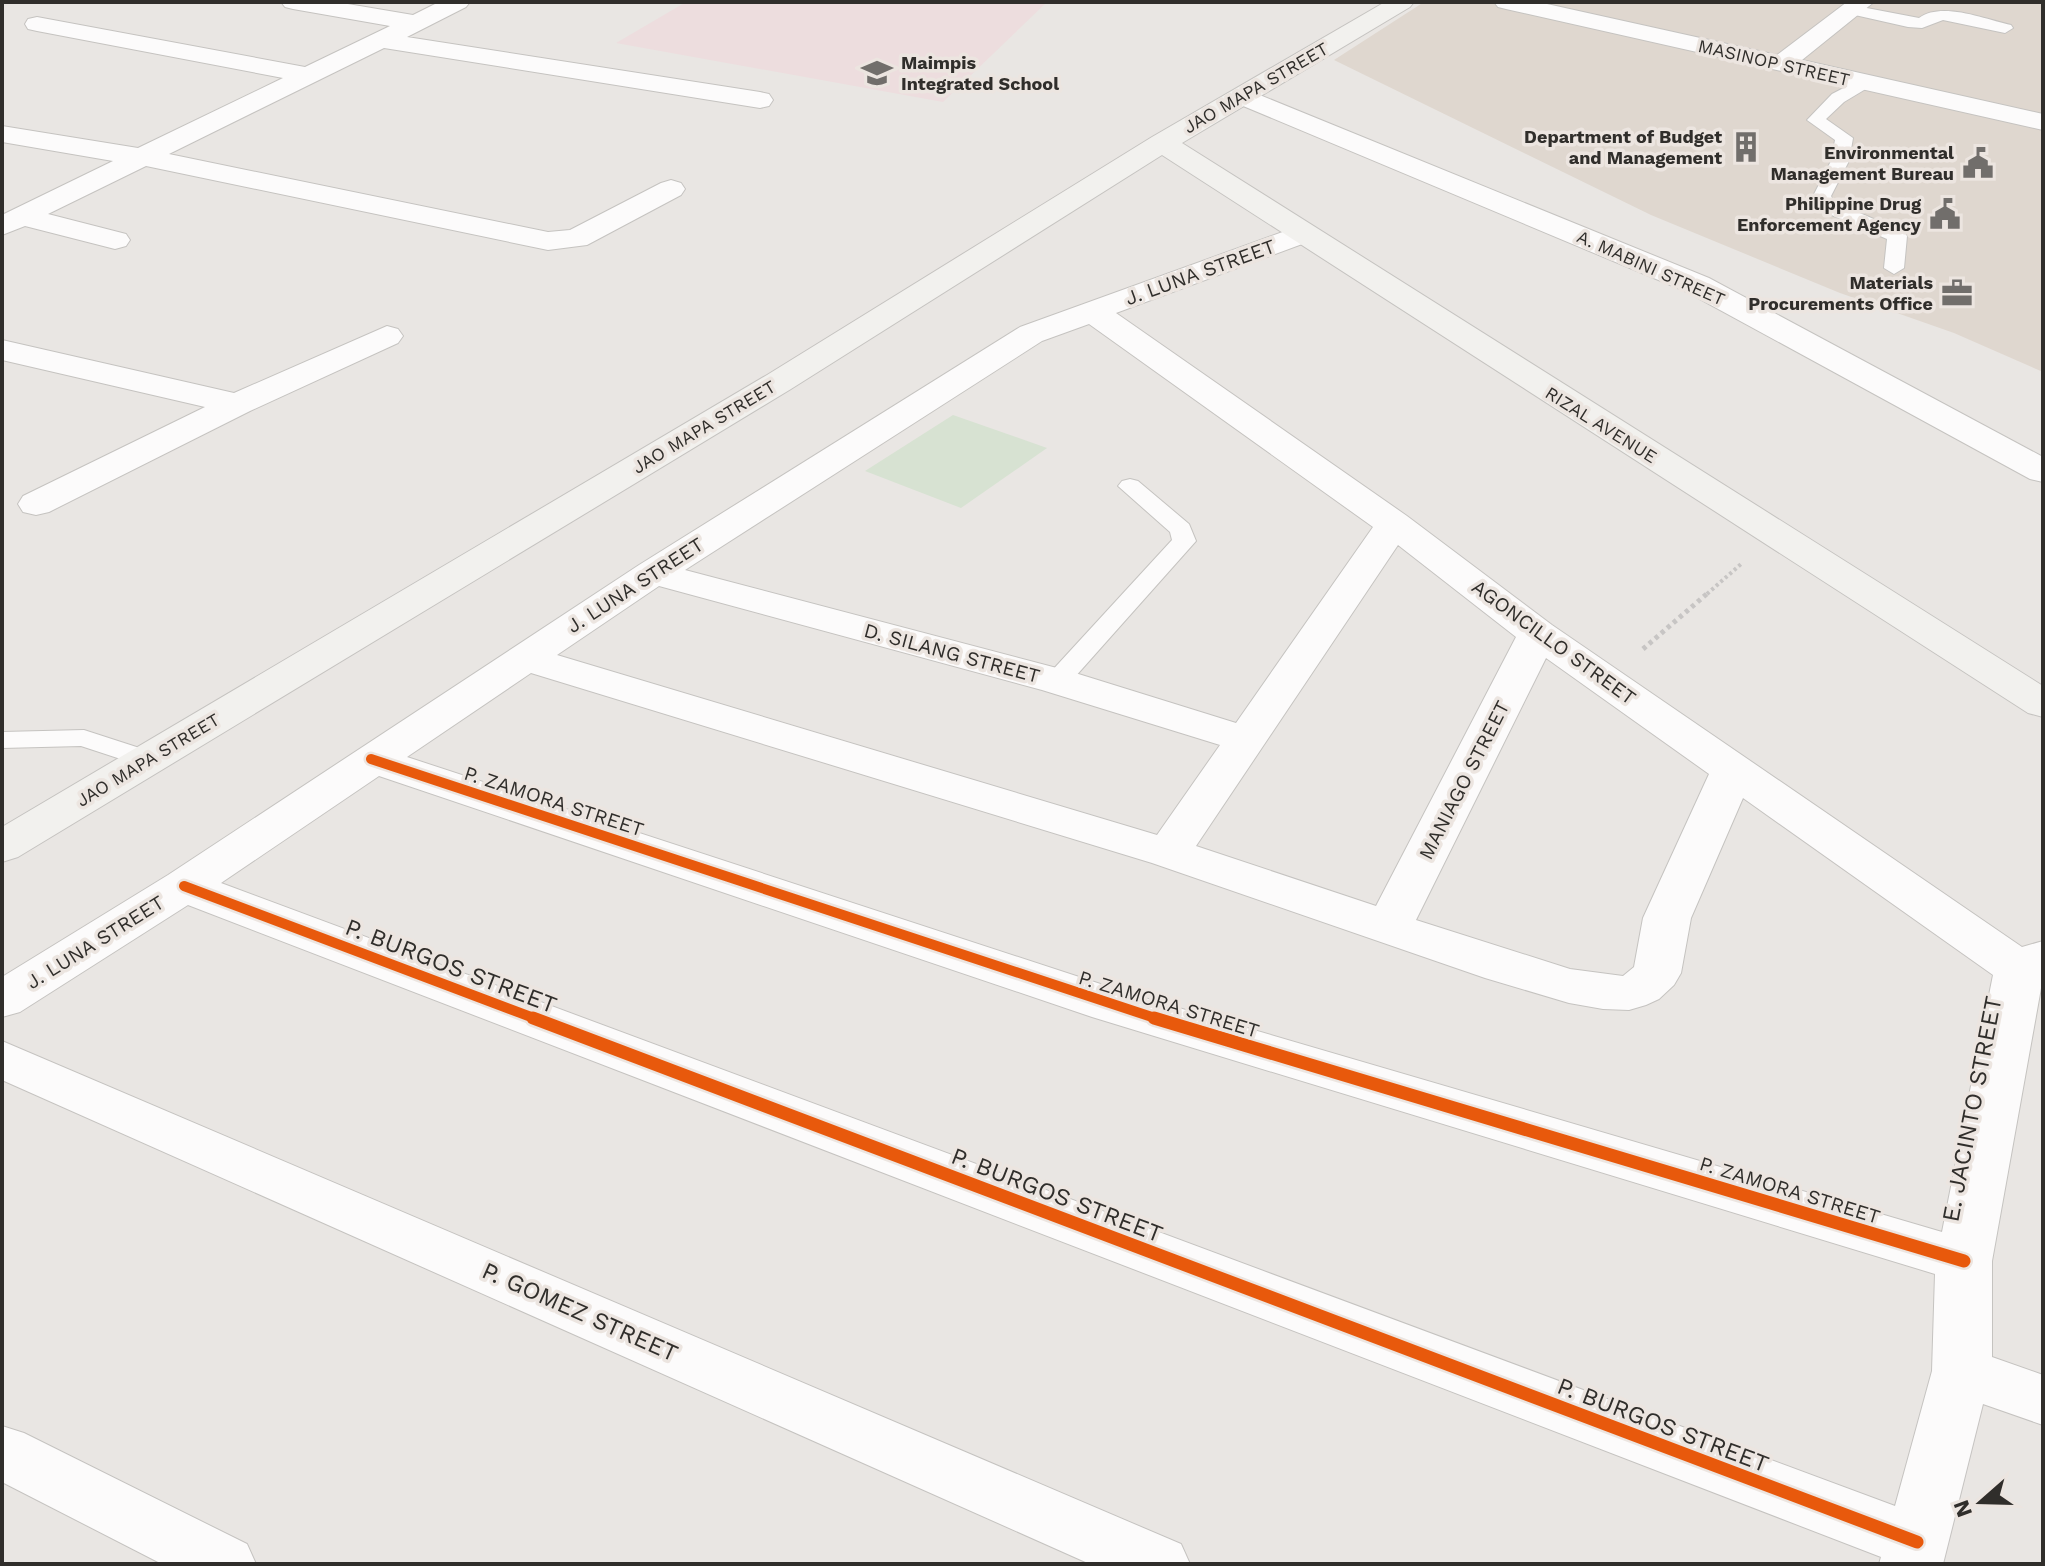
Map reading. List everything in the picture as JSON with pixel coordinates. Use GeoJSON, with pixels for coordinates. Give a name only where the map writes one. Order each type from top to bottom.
{"type":"FeatureCollection","features":[{"type":"Feature","properties":{"kind":"street"},"geometry":{"type":"LineString","coordinates":[[293,2],[417,23]]}},
{"type":"Feature","properties":{"kind":"street"},"geometry":{"type":"LineString","coordinates":[[12,222],[458,2]]}},
{"type":"Feature","properties":{"kind":"street","name":"JAO MAPA STREET"},"geometry":{"type":"LineString","coordinates":[[2,847],[779,382],[1162,143],[1402,2]]}},
{"type":"Feature","properties":{"kind":"street","name":"MASINOP STREET"},"geometry":{"type":"LineString","coordinates":[[1506,2],[2043,122]]}},
{"type":"Feature","properties":{"kind":"street"},"geometry":{"type":"LineString","coordinates":[[1780,65],[1856,6]]}},
{"type":"Feature","properties":{"kind":"street"},"geometry":{"type":"LineString","coordinates":[[37,24],[312,76]]}},
{"type":"Feature","properties":{"kind":"street"},"geometry":{"type":"LineString","coordinates":[[382,40],[760,100]]}},
{"type":"Feature","properties":{"kind":"street","name":"A. MABINI STREET"},"geometry":{"type":"LineString","coordinates":[[1245,97],[1698,285],[2043,471]]}},
{"type":"Feature","properties":{"kind":"street"},"geometry":{"type":"LineString","coordinates":[[2,134],[146,158],[548,241],[576,239],[671,189]]}},
{"type":"Feature","properties":{"kind":"street","name":"RIZAL AVENUE"},"geometry":{"type":"LineString","coordinates":[[1162,143],[2043,704]]}},
{"type":"Feature","properties":{"kind":"street"},"geometry":{"type":"LineString","coordinates":[[12,222],[115,240]]}},
{"type":"Feature","properties":{"kind":"street","name":"J. LUNA STREET"},"geometry":{"type":"LineString","coordinates":[[2,1000],[184,886],[653,573],[1031,334],[1302,234]]}},
{"type":"Feature","properties":{"kind":"street","name":"AGONCILLO STREET"},"geometry":{"type":"LineString","coordinates":[[1093,312],[1394,524],[1538,634],[1733,770],[2031,963]]}},
{"type":"Feature","properties":{"kind":"street"},"geometry":{"type":"LineString","coordinates":[[36,504],[238,404],[387,336]]}},
{"type":"Feature","properties":{"kind":"street"},"geometry":{"type":"LineString","coordinates":[[2,350],[238,404]]}},
{"type":"Feature","properties":{"kind":"street"},"geometry":{"type":"LineString","coordinates":[[1168,853],[1394,524]]}},
{"type":"Feature","properties":{"kind":"street","name":"D. SILANG STREET"},"geometry":{"type":"LineString","coordinates":[[653,573],[1057,681],[1248,740]]}},
{"type":"Feature","properties":{"kind":"street","name":"MANIAGO STREET"},"geometry":{"type":"LineString","coordinates":[[1389,927],[1538,634]]}},
{"type":"Feature","properties":{"kind":"street"},"geometry":{"type":"LineString","coordinates":[[523,658],[1168,853],[1569,986],[1629,993],[1642,987],[1657,973],[1667,918],[1733,770]]}},
{"type":"Feature","properties":{"kind":"street","name":"P. ZAMORA STREET"},"geometry":{"type":"LineString","coordinates":[[371,759],[1110,1005],[1964,1261]]}},
{"type":"Feature","properties":{"kind":"street","name":"P. BURGOS STREET"},"geometry":{"type":"LineString","coordinates":[[184,886],[1914,1553]]}},
{"type":"Feature","properties":{"kind":"street","name":"E. JACINTO STREET"},"geometry":{"type":"LineString","coordinates":[[1914,1553],[1962,1371],[1964,1261],[2031,963]]}},
{"type":"Feature","properties":{"kind":"street","name":"P. GOMEZ STREET"},"geometry":{"type":"LineString","coordinates":[[2,1059],[1158,1564]]}},
{"type":"Feature","properties":{"kind":"street"},"geometry":{"type":"LineString","coordinates":[[1962,1371],[2043,1400]]}},
{"type":"Feature","properties":{"kind":"street"},"geometry":{"type":"LineString","coordinates":[[2,1452],[224,1564]]}},
{"type":"Feature","properties":{"kind":"lane"},"geometry":{"type":"LineString","coordinates":[[1856,6],[1914,23],[1943,15],[2005,28]]}},
{"type":"Feature","properties":{"kind":"lane"},"geometry":{"type":"LineString","coordinates":[[1863,83],[1838,98],[1816,120],[1844,138],[1844,153],[1822,196],[1827,206],[1897,236],[1894,268]]}},
{"type":"Feature","properties":{"kind":"lane"},"geometry":{"type":"LineString","coordinates":[[1057,681],[1184,541],[1181,529],[1130,486]]}},
{"type":"Feature","properties":{"kind":"lane"},"geometry":{"type":"LineString","coordinates":[[2,740],[84,738],[148,760]]}},
{"type":"Feature","properties":{"kind":"path"},"geometry":{"type":"LineString","coordinates":[[1608,682],[1775,535]]}},
{"type":"Feature","properties":{"kind":"shaded area","name":"Maimpis Integrated School"},"geometry":{"type":"Polygon","coordinates":[[[686,2],[1047,2],[943,102],[616,43],[686,2]]]}},
{"type":"Feature","properties":{"kind":"shaded area"},"geometry":{"type":"Polygon","coordinates":[[[1424,2],[2043,2],[2043,372],[1954,333],[1840,293],[1651,215],[1334,60],[1424,2]]]}},
{"type":"Feature","properties":{"kind":"green space"},"geometry":{"type":"Polygon","coordinates":[[[953,415],[1047,448],[961,508],[865,471],[953,415]]]}},
{"type":"Feature","properties":{"kind":"cycle path"},"geometry":{"type":"LineString","coordinates":[[371,759],[1110,1005],[1964,1261]]}},
{"type":"Feature","properties":{"kind":"cycle path"},"geometry":{"type":"LineString","coordinates":[[184,886],[1917,1542]]}},
{"type":"Feature","properties":{"kind":"place","name":"Maimpis Integrated School"},"geometry":{"type":"Point","coordinates":[877,73]}},
{"type":"Feature","properties":{"kind":"place","name":"Department of Budget and Management"},"geometry":{"type":"Point","coordinates":[1746,147]}},
{"type":"Feature","properties":{"kind":"place","name":"Environmental Management Bureau"},"geometry":{"type":"Point","coordinates":[1978,163]}},
{"type":"Feature","properties":{"kind":"place","name":"Philippine Drug Enforcement Agency"},"geometry":{"type":"Point","coordinates":[1945,214]}},
{"type":"Feature","properties":{"kind":"place","name":"Materials Procurements Office"},"geometry":{"type":"Point","coordinates":[1957,293]}}]}
